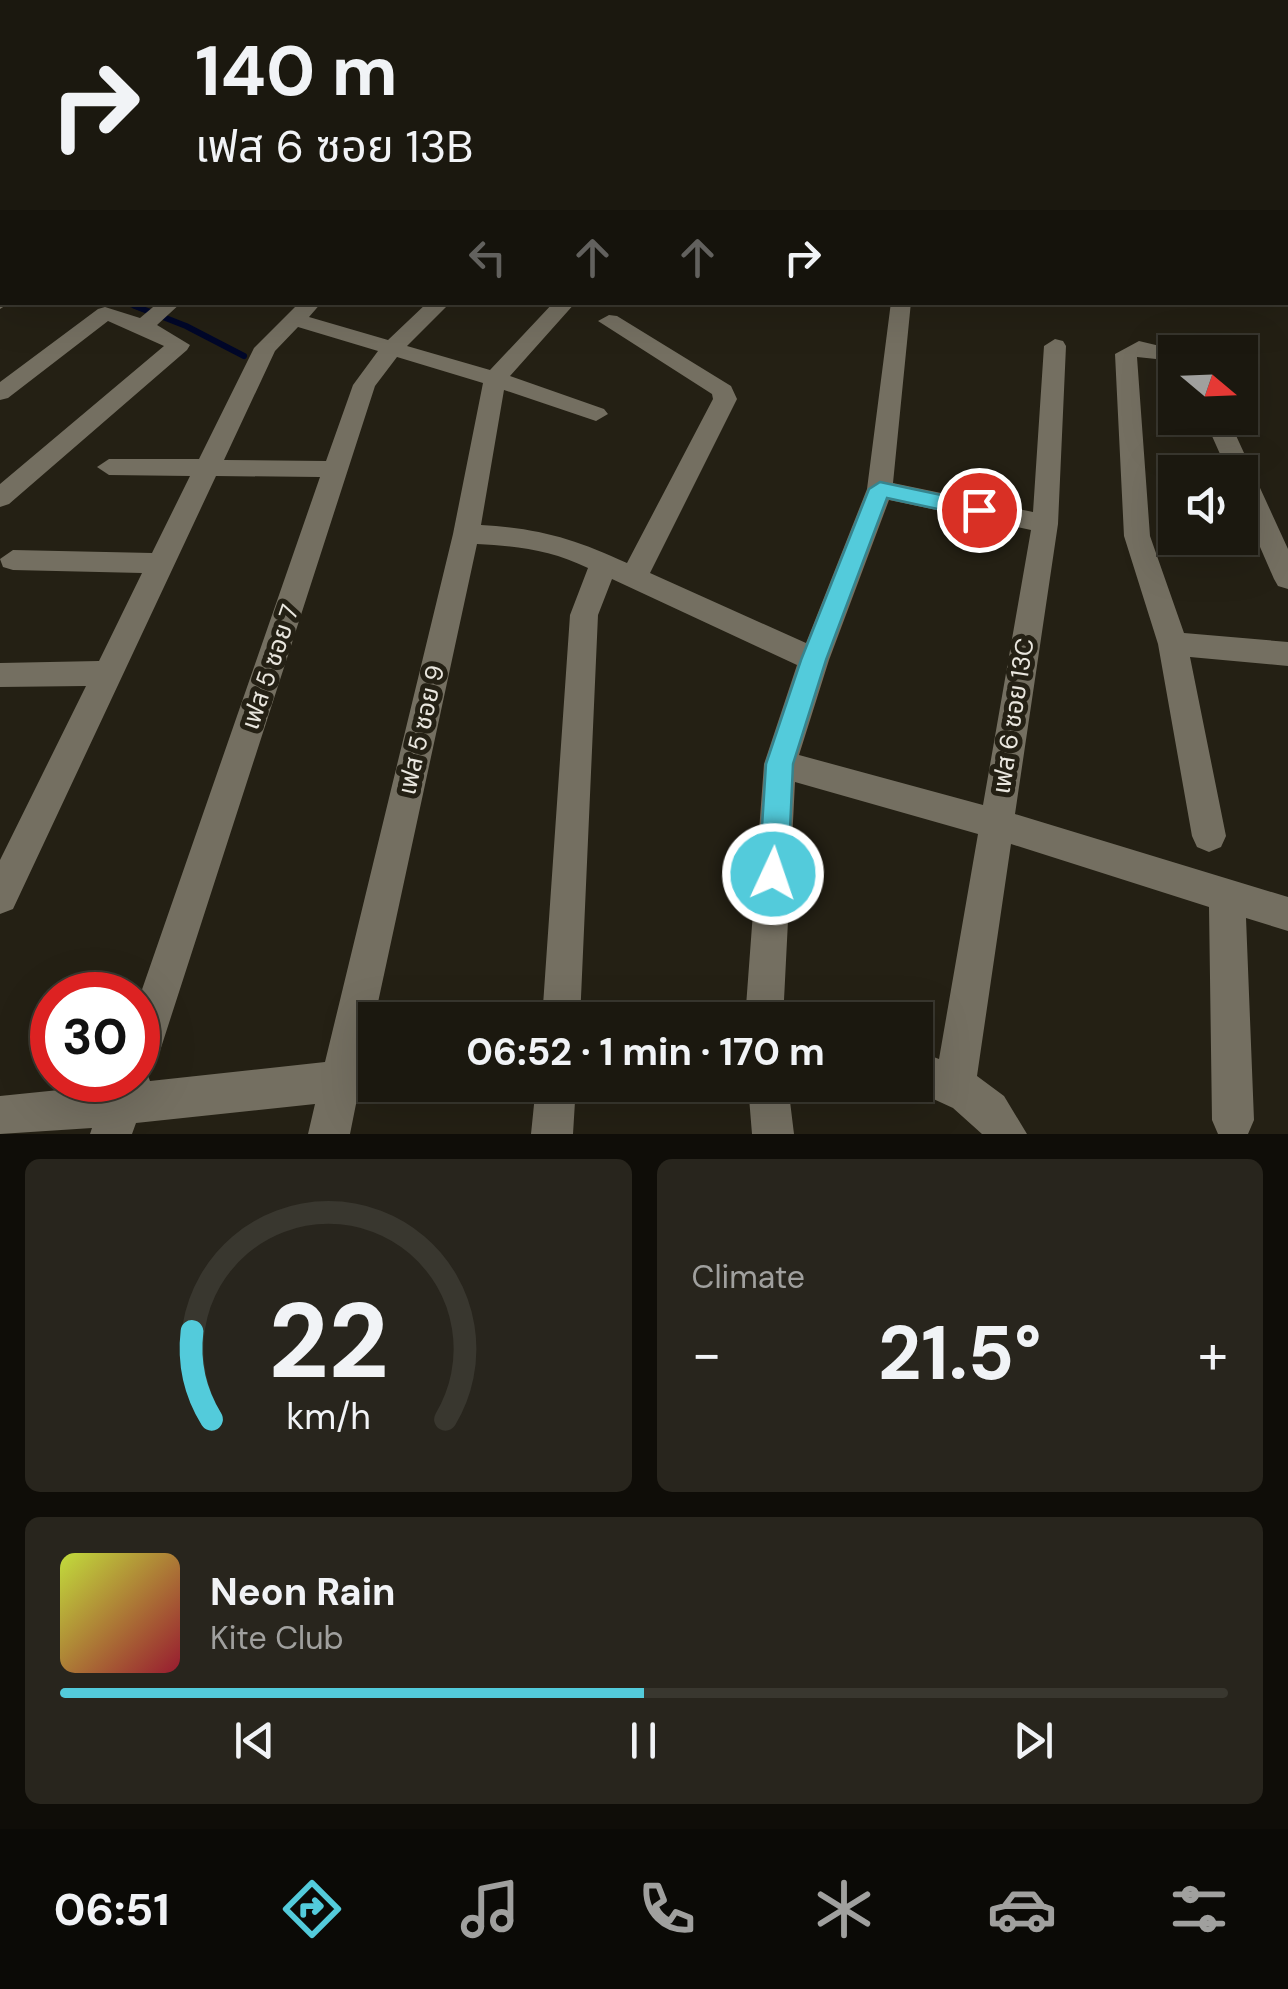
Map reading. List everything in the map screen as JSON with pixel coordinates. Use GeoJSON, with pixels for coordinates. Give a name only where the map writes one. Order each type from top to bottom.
{"type":"FeatureCollection","features":[{"type":"Feature","properties":{"kind":"street"},"geometry":{"type":"LineString","coordinates":[[143,326],[168,305]]}},
{"type":"Feature","properties":{"kind":"street","name":"เฟส 5 ซอย 7"},"geometry":{"type":"LineString","coordinates":[[160,991],[364,384],[392,348],[438,305]]}},
{"type":"Feature","properties":{"kind":"street"},"geometry":{"type":"LineString","coordinates":[[494,379],[563,305]]}},
{"type":"Feature","properties":{"kind":"street"},"geometry":{"type":"LineString","coordinates":[[765,1002],[780,764],[814,660],[880,489],[901,305]]}},
{"type":"Feature","properties":{"kind":"street"},"geometry":{"type":"LineString","coordinates":[[0,897],[266,348],[303,311],[392,348],[596,414]]}},
{"type":"Feature","properties":{"kind":"street"},"geometry":{"type":"LineString","coordinates":[[0,393],[105,313],[143,326],[179,345],[0,498]]}},
{"type":"Feature","properties":{"kind":"street"},"geometry":{"type":"LineString","coordinates":[[562,1002],[584,615],[619,570],[724,399],[723,391],[610,320]]}},
{"type":"Feature","properties":{"kind":"street","name":"เฟส 6 ซอย 13C"},"geometry":{"type":"LineString","coordinates":[[956,1084],[1044,524],[1055,346]]}},
{"type":"Feature","properties":{"kind":"street"},"geometry":{"type":"LineString","coordinates":[[1158,351],[1139,348],[1126,354],[1137,536],[1173,644],[1209,836]]}},
{"type":"Feature","properties":{"kind":"street","name":"เฟส 5 ซอย 9"},"geometry":{"type":"LineString","coordinates":[[373,1002],[494,379]]}},
{"type":"Feature","properties":{"kind":"street"},"geometry":{"type":"LineString","coordinates":[[1224,435],[1288,579]]}},
{"type":"Feature","properties":{"kind":"street"},"geometry":{"type":"LineString","coordinates":[[108,467],[337,469]]}},
{"type":"Feature","properties":{"kind":"street"},"geometry":{"type":"LineString","coordinates":[[880,489],[1044,524]]}},
{"type":"Feature","properties":{"kind":"street"},"geometry":{"type":"LineString","coordinates":[[466,534],[528,537],[563,545],[814,660]]}},
{"type":"Feature","properties":{"kind":"street"},"geometry":{"type":"LineString","coordinates":[[13,560],[164,562]]}},
{"type":"Feature","properties":{"kind":"street"},"geometry":{"type":"LineString","coordinates":[[1173,644],[1288,654]]}},
{"type":"Feature","properties":{"kind":"street"},"geometry":{"type":"LineString","coordinates":[[0,675],[110,673]]}},
{"type":"Feature","properties":{"kind":"street"},"geometry":{"type":"LineString","coordinates":[[780,764],[996,824],[1288,914]]}},
{"type":"Feature","properties":{"kind":"street"},"geometry":{"type":"LineString","coordinates":[[1227,895],[1233,1120]]}},
{"type":"Feature","properties":{"kind":"street"},"geometry":{"type":"LineString","coordinates":[[933,1076],[956,1084],[1000,1122],[1006,1134]]}},
{"type":"Feature","properties":{"kind":"street"},"geometry":{"type":"LineString","coordinates":[[0,1117],[358,1079]]}},
{"type":"Feature","properties":{"kind":"street","name":"เฟส 5 ซอย 9"},"geometry":{"type":"LineString","coordinates":[[329,1134],[358,1079]]}},
{"type":"Feature","properties":{"kind":"street"},"geometry":{"type":"LineString","coordinates":[[552,1134],[555,1102]]}},
{"type":"Feature","properties":{"kind":"street"},"geometry":{"type":"LineString","coordinates":[[770,1102],[773,1134]]}},
{"type":"Feature","properties":{"kind":"waterway"},"geometry":{"type":"LineString","coordinates":[[132,305],[142,309]]}},
{"type":"Feature","properties":{"kind":"waterway"},"geometry":{"type":"LineString","coordinates":[[135,306],[186,326],[244,356]]}},
{"type":"Feature","properties":{"kind":"route"},"geometry":{"type":"LineString","coordinates":[[773,874],[780,764],[814,660],[880,489],[979,510]]}}]}
